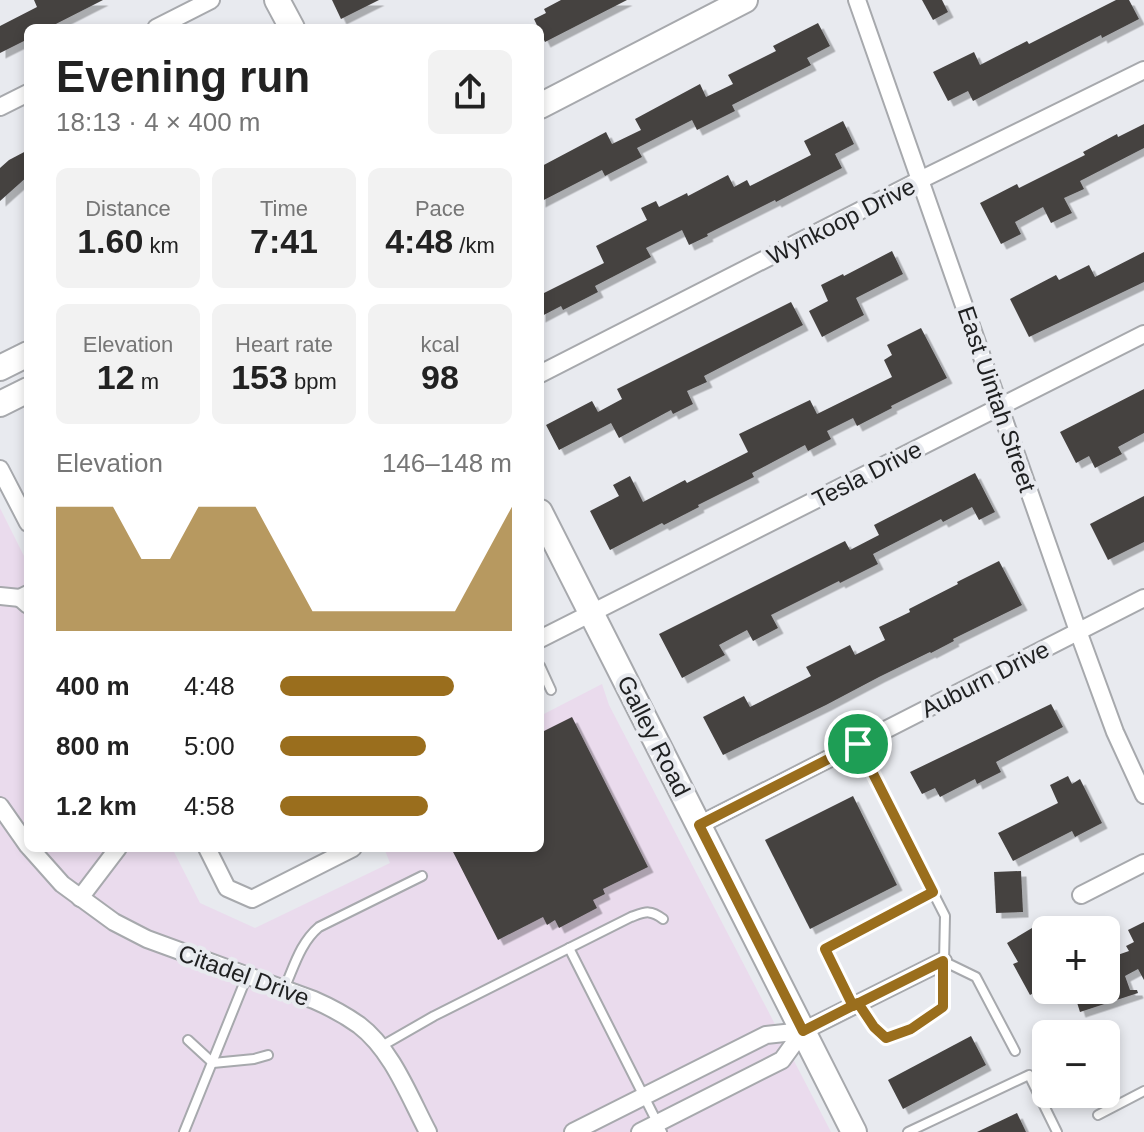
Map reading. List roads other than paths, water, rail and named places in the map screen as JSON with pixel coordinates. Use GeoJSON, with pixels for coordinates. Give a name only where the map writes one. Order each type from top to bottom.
{"type":"FeatureCollection","features":[{"type":"Feature","properties":{"kind":"main road"},"geometry":{"type":"LineString","coordinates":[[277,0],[290,24]]}},
{"type":"Feature","properties":{"kind":"main road"},"geometry":{"type":"LineString","coordinates":[[544,104],[745,0]]}},
{"type":"Feature","properties":{"kind":"main road"},"geometry":{"type":"LineString","coordinates":[[0,368],[24,356]]}},
{"type":"Feature","properties":{"kind":"main road"},"geometry":{"type":"LineString","coordinates":[[0,404],[24,392]]}},
{"type":"Feature","properties":{"kind":"main road","name":"Galley Road"},"geometry":{"type":"LineString","coordinates":[[544,520],[854,1132]]}},
{"type":"Feature","properties":{"kind":"street"},"geometry":{"type":"LineString","coordinates":[[164,24],[211,0]]}},
{"type":"Feature","properties":{"kind":"street","name":"East Uintah Street"},"geometry":{"type":"LineString","coordinates":[[857,0],[1078,631],[1115,732],[1144,795]]}},
{"type":"Feature","properties":{"kind":"street","name":"Wynkoop Drive"},"geometry":{"type":"LineString","coordinates":[[544,372],[920,180],[1144,70]]}},
{"type":"Feature","properties":{"kind":"street"},"geometry":{"type":"LineString","coordinates":[[0,107],[24,95]]}},
{"type":"Feature","properties":{"kind":"street","name":"Tesla Drive"},"geometry":{"type":"LineString","coordinates":[[544,637],[1144,334]]}},
{"type":"Feature","properties":{"kind":"street"},"geometry":{"type":"LineString","coordinates":[[0,469],[24,515]]}},
{"type":"Feature","properties":{"kind":"street"},"geometry":{"type":"LineString","coordinates":[[0,596],[24,599]]}},
{"type":"Feature","properties":{"kind":"street","name":"Auburn Drive"},"geometry":{"type":"LineString","coordinates":[[699,825],[1144,598]]}},
{"type":"Feature","properties":{"kind":"street","name":"Citadel Drive"},"geometry":{"type":"LineString","coordinates":[[1,811],[24,841]]}},
{"type":"Feature","properties":{"kind":"street","name":"Citadel Drive"},"geometry":{"type":"LineString","coordinates":[[33,852],[62,884],[114,922],[147,939],[338,1011],[361,1027],[380,1047],[428,1132]]}},
{"type":"Feature","properties":{"kind":"street"},"geometry":{"type":"LineString","coordinates":[[80,898],[115,852]]}},
{"type":"Feature","properties":{"kind":"street"},"geometry":{"type":"LineString","coordinates":[[209,852],[227,888],[252,899],[345,852]]}},
{"type":"Feature","properties":{"kind":"street"},"geometry":{"type":"LineString","coordinates":[[1081,895],[1144,863]]}},
{"type":"Feature","properties":{"kind":"street"},"geometry":{"type":"LineString","coordinates":[[573,1132],[769,1034],[803,1031],[943,961]]}},
{"type":"Feature","properties":{"kind":"street"},"geometry":{"type":"LineString","coordinates":[[640,1132],[660,1128],[782,1060],[803,1031]]}},
{"type":"Feature","properties":{"kind":"lane"},"geometry":{"type":"LineString","coordinates":[[544,675],[551,690]]}},
{"type":"Feature","properties":{"kind":"lane"},"geometry":{"type":"LineString","coordinates":[[858,744],[933,892],[945,916],[943,1007],[911,1029],[886,1038],[856,1004],[825,949],[933,892]]}},
{"type":"Feature","properties":{"kind":"lane"},"geometry":{"type":"LineString","coordinates":[[284,989],[303,946],[319,927],[422,876]]}},
{"type":"Feature","properties":{"kind":"lane"},"geometry":{"type":"LineString","coordinates":[[380,1047],[434,1016],[631,917],[646,912],[655,913],[663,919]]}},
{"type":"Feature","properties":{"kind":"lane"},"geometry":{"type":"LineString","coordinates":[[569,948],[660,1128]]}},
{"type":"Feature","properties":{"kind":"lane"},"geometry":{"type":"LineString","coordinates":[[943,961],[976,977],[1015,1051]]}},
{"type":"Feature","properties":{"kind":"lane"},"geometry":{"type":"LineString","coordinates":[[184,1132],[247,975]]}},
{"type":"Feature","properties":{"kind":"lane"},"geometry":{"type":"LineString","coordinates":[[188,1040],[213,1063],[268,1055]]}},
{"type":"Feature","properties":{"kind":"lane"},"geometry":{"type":"LineString","coordinates":[[908,1132],[1029,1075],[1057,1132]]}},
{"type":"Feature","properties":{"kind":"lane"},"geometry":{"type":"LineString","coordinates":[[1098,1115],[1144,1091]]}}]}
